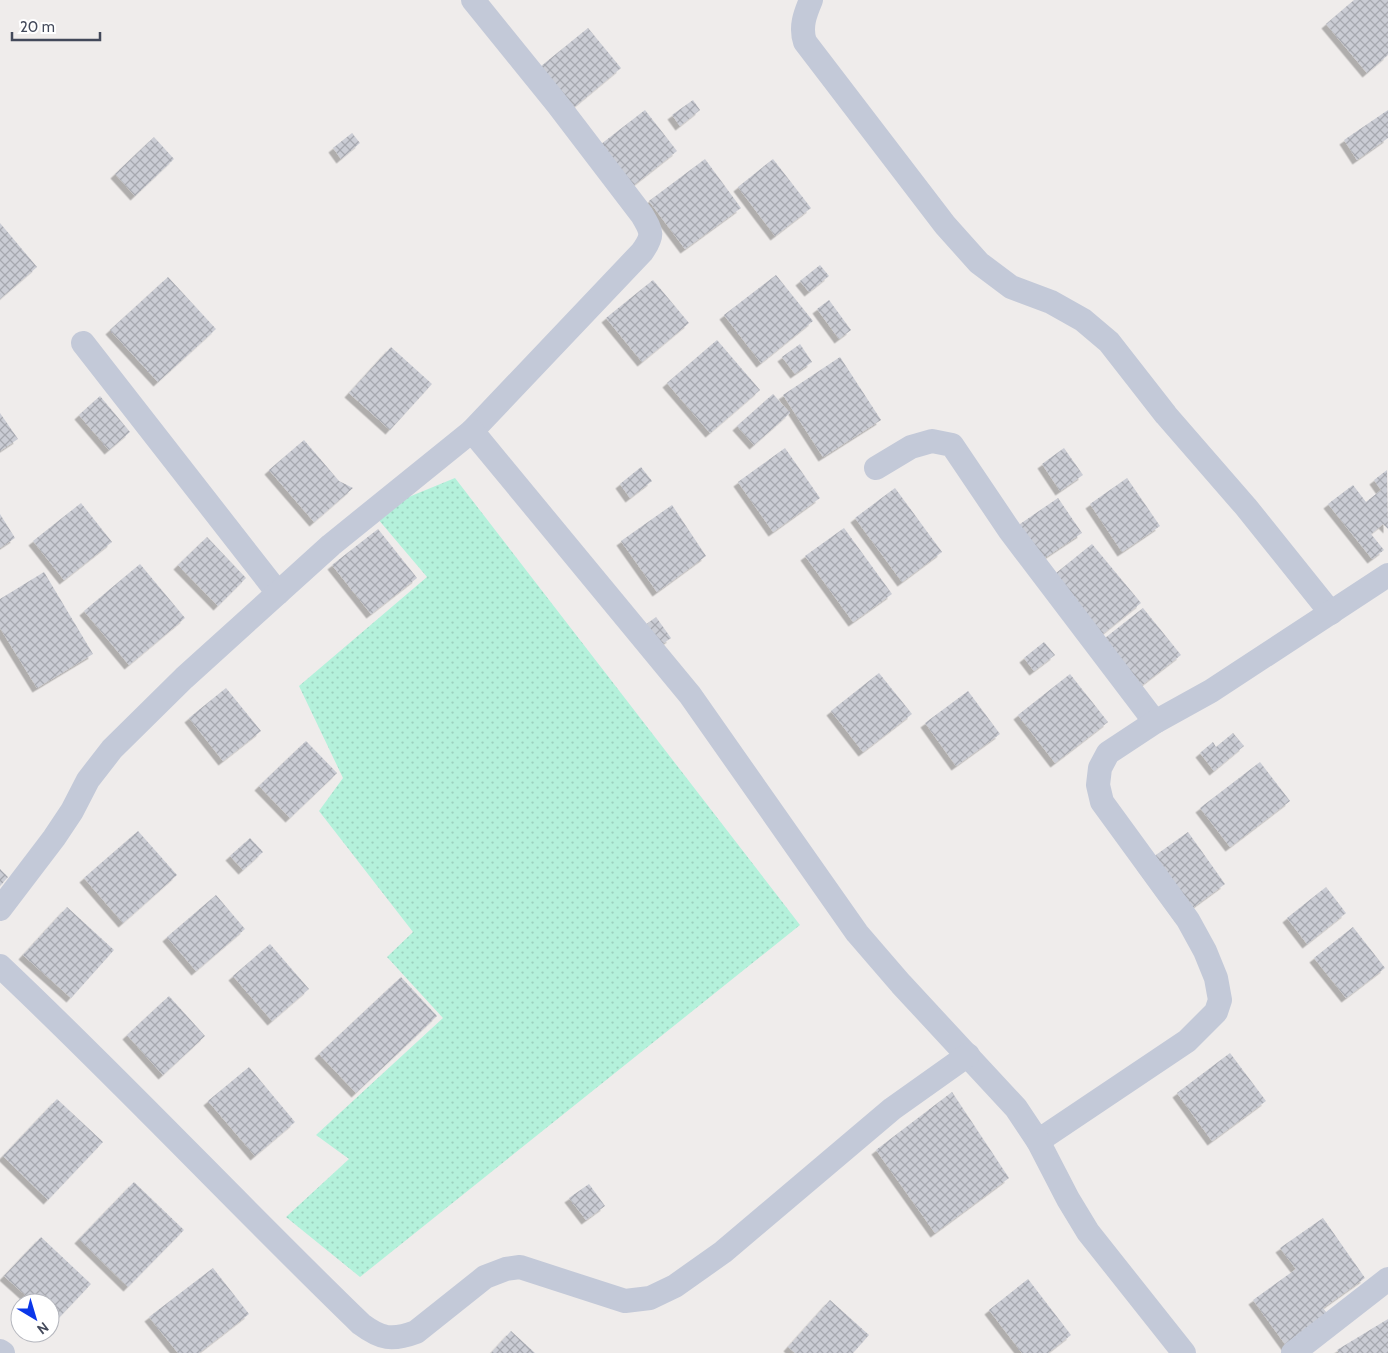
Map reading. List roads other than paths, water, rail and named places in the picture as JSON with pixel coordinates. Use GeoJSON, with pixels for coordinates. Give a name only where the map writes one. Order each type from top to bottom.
{"type":"FeatureCollection","features":[{"type":"Feature","properties":{"kind":"street"},"geometry":{"type":"LineString","coordinates":[[0,909],[54,838],[72,811],[88,780],[112,749],[184,678],[331,545],[472,431],[642,252],[650,241],[652,235],[642,215],[558,105],[473,0]]}},
{"type":"Feature","properties":{"kind":"street"},"geometry":{"type":"LineString","coordinates":[[811,0],[802,24],[802,35],[805,42],[945,225],[978,263],[1011,287],[1051,302],[1082,320],[1109,342],[1166,415],[1246,507],[1331,613]]}},
{"type":"Feature","properties":{"kind":"street"},"geometry":{"type":"LineString","coordinates":[[83,343],[278,593]]}},
{"type":"Feature","properties":{"kind":"street"},"geometry":{"type":"LineString","coordinates":[[472,431],[690,694],[857,933],[901,984],[1016,1108],[1038,1141],[1068,1199],[1088,1232],[1111,1264],[1184,1353]]}},
{"type":"Feature","properties":{"kind":"street"},"geometry":{"type":"LineString","coordinates":[[876,468],[911,447],[932,441],[952,445],[1010,531],[1156,722]]}},
{"type":"Feature","properties":{"kind":"street"},"geometry":{"type":"LineString","coordinates":[[1038,1141],[1187,1041],[1216,1012],[1220,1000],[1216,978],[1205,951],[1188,920],[1102,802],[1098,785],[1100,768],[1108,754],[1156,722],[1211,692],[1388,575]]}},
{"type":"Feature","properties":{"kind":"street"},"geometry":{"type":"LineString","coordinates":[[0,966],[52,1015],[270,1236],[361,1324],[374,1333],[387,1338],[402,1337],[416,1332],[485,1277],[520,1266],[625,1301],[650,1298],[675,1286],[723,1252],[892,1109],[968,1055]]}},
{"type":"Feature","properties":{"kind":"street"},"geometry":{"type":"LineString","coordinates":[[1293,1353],[1388,1279]]}}]}
